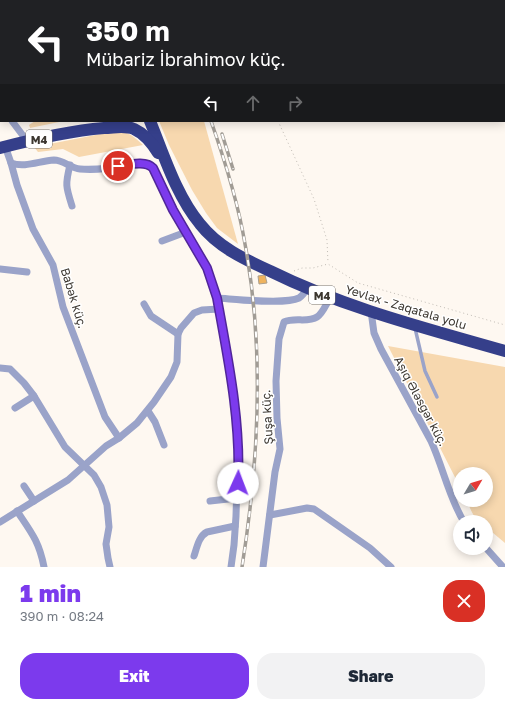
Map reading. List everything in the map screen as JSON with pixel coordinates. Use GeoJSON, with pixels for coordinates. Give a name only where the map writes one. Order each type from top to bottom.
{"type":"FeatureCollection","features":[{"type":"Feature","properties":{"kind":"highway"},"geometry":{"type":"LineString","coordinates":[[79,130],[94,122]]}},
{"type":"Feature","properties":{"kind":"highway"},"geometry":{"type":"LineString","coordinates":[[114,122],[118,125],[135,129],[150,140],[175,181]]}},
{"type":"Feature","properties":{"kind":"highway"},"geometry":{"type":"LineString","coordinates":[[79,130],[125,127],[138,122]]}},
{"type":"Feature","properties":{"kind":"highway"},"geometry":{"type":"LineString","coordinates":[[150,122],[175,181]]}},
{"type":"Feature","properties":{"kind":"highway","name":"M4"},"geometry":{"type":"LineString","coordinates":[[3,147],[79,130]]}},
{"type":"Feature","properties":{"kind":"highway","name":"Yevlax - Zaqatala yolu"},"geometry":{"type":"LineString","coordinates":[[175,181],[192,212],[210,235],[234,253],[307,289],[330,298],[371,312],[505,351]]}},
{"type":"Feature","properties":{"kind":"street"},"geometry":{"type":"LineString","coordinates":[[13,122],[27,141]]}},
{"type":"Feature","properties":{"kind":"street","name":"Babək küç."},"geometry":{"type":"LineString","coordinates":[[3,147],[11,162],[17,185],[33,229],[53,265],[63,307],[94,390],[105,417],[119,438]]}},
{"type":"Feature","properties":{"kind":"street"},"geometry":{"type":"LineString","coordinates":[[11,162],[22,165],[55,160],[77,168],[88,169],[145,163],[150,164],[158,177],[173,210],[207,268],[217,298],[234,398],[238,450],[237,498],[230,567]]}},
{"type":"Feature","properties":{"kind":"street"},"geometry":{"type":"LineString","coordinates":[[70,165],[66,188],[72,206]]}},
{"type":"Feature","properties":{"kind":"street"},"geometry":{"type":"LineString","coordinates":[[162,241],[186,232]]}},
{"type":"Feature","properties":{"kind":"street"},"geometry":{"type":"LineString","coordinates":[[0,269],[27,272]]}},
{"type":"Feature","properties":{"kind":"street"},"geometry":{"type":"LineString","coordinates":[[217,298],[257,301],[289,300],[298,299],[307,289]]}},
{"type":"Feature","properties":{"kind":"street","name":"Şuşa küç."},"geometry":{"type":"LineString","coordinates":[[263,567],[275,472],[280,449],[276,381],[278,339],[284,322],[289,320],[316,318],[330,298]]}},
{"type":"Feature","properties":{"kind":"street"},"geometry":{"type":"LineString","coordinates":[[144,304],[151,316],[178,334]]}},
{"type":"Feature","properties":{"kind":"street"},"geometry":{"type":"LineString","coordinates":[[0,522],[57,488],[85,466],[106,446],[119,438],[137,423],[148,411],[170,377],[177,362],[178,334],[186,321],[194,314],[202,310],[219,309]]}},
{"type":"Feature","properties":{"kind":"street","name":"Aşıq Ələsgər küç."},"geometry":{"type":"LineString","coordinates":[[371,312],[374,333],[431,441],[437,454],[447,486],[461,515]]}},
{"type":"Feature","properties":{"kind":"street"},"geometry":{"type":"LineString","coordinates":[[0,368],[10,370],[16,374],[34,396],[65,447],[94,475],[101,487],[107,505],[109,527],[106,544],[110,567]]}},
{"type":"Feature","properties":{"kind":"street"},"geometry":{"type":"LineString","coordinates":[[15,408],[34,396]]}},
{"type":"Feature","properties":{"kind":"street"},"geometry":{"type":"LineString","coordinates":[[148,411],[155,422],[164,445]]}},
{"type":"Feature","properties":{"kind":"street"},"geometry":{"type":"LineString","coordinates":[[24,486],[34,501]]}},
{"type":"Feature","properties":{"kind":"street"},"geometry":{"type":"LineString","coordinates":[[210,501],[237,498]]}},
{"type":"Feature","properties":{"kind":"street"},"geometry":{"type":"LineString","coordinates":[[270,516],[307,508],[314,509],[370,548],[391,567]]}},
{"type":"Feature","properties":{"kind":"street"},"geometry":{"type":"LineString","coordinates":[[17,511],[40,549],[44,567]]}},
{"type":"Feature","properties":{"kind":"street"},"geometry":{"type":"LineString","coordinates":[[194,556],[200,538],[203,534],[235,526]]}},
{"type":"Feature","properties":{"kind":"street"},"geometry":{"type":"LineString","coordinates":[[492,555],[503,567]]}},
{"type":"Feature","properties":{"kind":"lane"},"geometry":{"type":"LineString","coordinates":[[414,325],[425,370],[437,397]]}},
{"type":"Feature","properties":{"kind":"path"},"geometry":{"type":"LineString","coordinates":[[278,122],[314,199],[327,240],[328,264]]}},
{"type":"Feature","properties":{"kind":"path"},"geometry":{"type":"LineString","coordinates":[[284,278],[294,271],[302,268],[313,268],[328,264],[358,283],[505,325]]}},
{"type":"Feature","properties":{"kind":"shaded area"},"geometry":{"type":"Polygon","coordinates":[[[34,122],[59,122],[30,128],[29,125],[34,122]]]}},
{"type":"Feature","properties":{"kind":"shaded area"},"geometry":{"type":"Polygon","coordinates":[[[159,122],[204,122],[238,244],[217,228],[206,213],[192,190],[169,145],[159,122]]]}},
{"type":"Feature","properties":{"kind":"shaded area"},"geometry":{"type":"Polygon","coordinates":[[[116,131],[125,132],[131,135],[143,145],[79,157],[63,149],[38,152],[34,147],[116,131]]]}},
{"type":"Feature","properties":{"kind":"shaded area"},"geometry":{"type":"Polygon","coordinates":[[[388,346],[505,367],[505,543],[493,533],[493,515],[474,515],[470,507],[493,507],[493,467],[453,467],[453,473],[388,346]]]}},
{"type":"Feature","properties":{"kind":"building"},"geometry":{"type":"Polygon","coordinates":[[[265,275],[267,283],[259,284],[258,276],[265,275]]]}},
{"type":"Feature","properties":{"kind":"railway"},"geometry":{"type":"LineString","coordinates":[[211,122],[226,166],[239,213],[251,284],[255,325],[257,365],[256,446],[248,527],[242,567]]}},
{"type":"Feature","properties":{"kind":"railway"},"geometry":{"type":"LineString","coordinates":[[222,134],[233,169]]}},
{"type":"Feature","properties":{"kind":"route"},"geometry":{"type":"LineString","coordinates":[[118,166],[145,163],[150,164],[158,177],[173,210],[207,268],[217,298],[234,398],[238,450],[238,483]]}}]}
